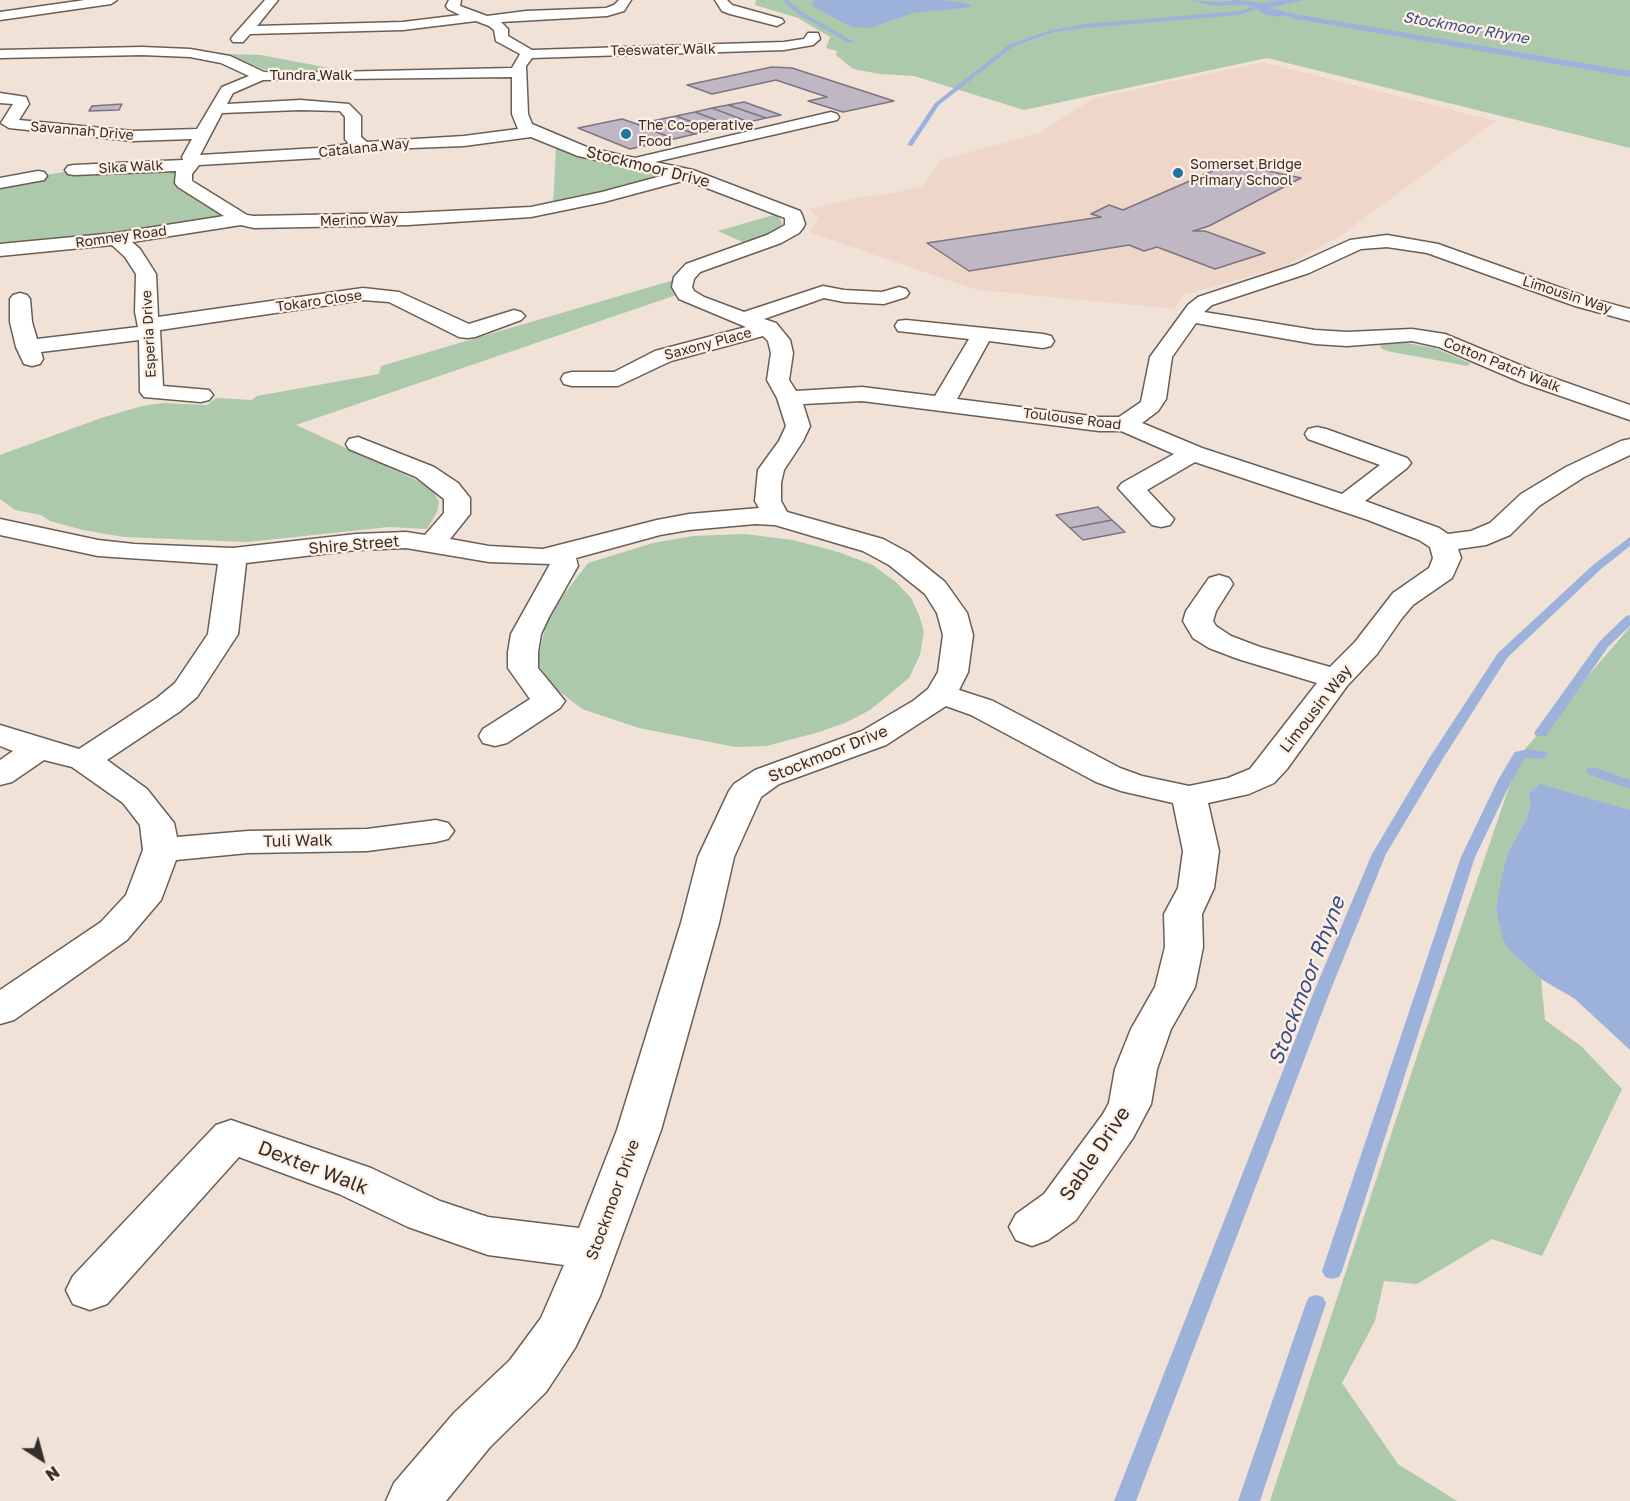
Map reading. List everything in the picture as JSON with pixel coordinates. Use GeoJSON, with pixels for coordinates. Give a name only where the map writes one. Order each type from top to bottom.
{"type":"FeatureCollection","features":[{"type":"Feature","properties":{"kind":"street"},"geometry":{"type":"LineString","coordinates":[[0,16],[111,0]]}},
{"type":"Feature","properties":{"kind":"street"},"geometry":{"type":"LineString","coordinates":[[207,55],[234,43],[249,30],[272,0]]}},
{"type":"Feature","properties":{"kind":"street"},"geometry":{"type":"LineString","coordinates":[[455,0],[452,6],[455,9],[499,26],[501,39],[524,49],[520,114],[525,127],[533,132]]}},
{"type":"Feature","properties":{"kind":"street"},"geometry":{"type":"LineString","coordinates":[[249,30],[403,26],[480,18],[607,12],[619,9],[625,0]]}},
{"type":"Feature","properties":{"kind":"street"},"geometry":{"type":"LineString","coordinates":[[721,0],[727,8],[777,22]]}},
{"type":"Feature","properties":{"kind":"street"},"geometry":{"type":"LineString","coordinates":[[67,7],[90,16]]}},
{"type":"Feature","properties":{"kind":"street","name":"Teeswater Walk"},"geometry":{"type":"LineString","coordinates":[[523,63],[803,48],[813,39],[813,36]]}},
{"type":"Feature","properties":{"kind":"street","name":"Tundra Walk"},"geometry":{"type":"LineString","coordinates":[[0,54],[156,51],[207,55],[225,59],[261,76],[305,77],[523,63]]}},
{"type":"Feature","properties":{"kind":"street"},"geometry":{"type":"LineString","coordinates":[[191,162],[190,157],[227,90],[261,76]]}},
{"type":"Feature","properties":{"kind":"street","name":"Savannah Drive"},"geometry":{"type":"LineString","coordinates":[[0,98],[21,100],[21,104],[4,124]]}},
{"type":"Feature","properties":{"kind":"street"},"geometry":{"type":"LineString","coordinates":[[217,110],[300,105],[344,107],[352,116],[353,139],[362,146]]}},
{"type":"Feature","properties":{"kind":"street"},"geometry":{"type":"LineString","coordinates":[[631,162],[831,117]]}},
{"type":"Feature","properties":{"kind":"street","name":"Savannah Drive"},"geometry":{"type":"LineString","coordinates":[[4,124],[134,136],[204,134]]}},
{"type":"Feature","properties":{"kind":"street","name":"Catalana Way"},"geometry":{"type":"LineString","coordinates":[[191,162],[318,153],[362,146],[464,141],[533,132]]}},
{"type":"Feature","properties":{"kind":"street","name":"Stockmoor Drive"},"geometry":{"type":"LineString","coordinates":[[533,132],[584,152],[687,174],[793,215],[796,221],[792,229],[785,233],[704,263],[684,277],[682,287],[686,295],[707,306],[756,323]]}},
{"type":"Feature","properties":{"kind":"street","name":"Sika Walk"},"geometry":{"type":"LineString","coordinates":[[74,170],[191,162]]}},
{"type":"Feature","properties":{"kind":"street","name":"Merino Way"},"geometry":{"type":"LineString","coordinates":[[191,162],[183,174],[184,183],[241,219],[254,222],[290,223],[531,212],[604,197],[687,174]]}},
{"type":"Feature","properties":{"kind":"street"},"geometry":{"type":"LineString","coordinates":[[0,183],[38,176]]}},
{"type":"Feature","properties":{"kind":"street","name":"Romney Road"},"geometry":{"type":"LineString","coordinates":[[0,250],[116,239],[241,219]]}},
{"type":"Feature","properties":{"kind":"street","name":"Esperia Drive"},"geometry":{"type":"LineString","coordinates":[[116,239],[133,253],[146,274],[146,312],[152,392],[201,395]]}},
{"type":"Feature","properties":{"kind":"street","name":"Limousin Way"},"geometry":{"type":"LineString","coordinates":[[1125,424],[1150,405],[1154,399],[1161,357],[1205,301],[1302,269],[1348,247],[1387,242],[1431,248],[1555,293],[1630,315]]}},
{"type":"Feature","properties":{"kind":"street","name":"Saxony Place"},"geometry":{"type":"LineString","coordinates":[[572,379],[618,379],[663,356],[756,323],[818,285],[844,296],[884,297],[899,293]]}},
{"type":"Feature","properties":{"kind":"street","name":"Tokaro Close"},"geometry":{"type":"LineString","coordinates":[[20,299],[21,322],[30,353],[149,328],[363,294],[400,299],[467,332],[514,316]]}},
{"type":"Feature","properties":{"kind":"street","name":"Cotton Patch Walk"},"geometry":{"type":"LineString","coordinates":[[1192,315],[1315,337],[1347,339],[1412,335],[1437,339],[1462,347],[1531,378],[1630,413]]}},
{"type":"Feature","properties":{"kind":"street"},"geometry":{"type":"LineString","coordinates":[[756,323],[779,340],[782,353],[778,380],[789,398],[798,426],[791,441],[771,470],[768,483],[768,501],[777,518]]}},
{"type":"Feature","properties":{"kind":"street"},"geometry":{"type":"LineString","coordinates":[[906,326],[1043,342]]}},
{"type":"Feature","properties":{"kind":"street"},"geometry":{"type":"LineString","coordinates":[[944,404],[950,388],[983,334]]}},
{"type":"Feature","properties":{"kind":"street"},"geometry":{"type":"LineString","coordinates":[[618,379],[632,401]]}},
{"type":"Feature","properties":{"kind":"street","name":"Toulouse Road"},"geometry":{"type":"LineString","coordinates":[[789,398],[862,394],[1099,424],[1125,424],[1193,453],[1345,504],[1428,534],[1443,543]]}},
{"type":"Feature","properties":{"kind":"street"},"geometry":{"type":"LineString","coordinates":[[1317,434],[1398,463],[1345,504]]}},
{"type":"Feature","properties":{"kind":"street"},"geometry":{"type":"LineString","coordinates":[[358,444],[425,472],[449,488],[456,498],[457,514],[432,544]]}},
{"type":"Feature","properties":{"kind":"street"},"geometry":{"type":"LineString","coordinates":[[1443,543],[1476,539],[1500,529],[1530,500],[1575,472],[1630,446]]}},
{"type":"Feature","properties":{"kind":"street"},"geometry":{"type":"LineString","coordinates":[[1161,519],[1131,488],[1193,453]]}},
{"type":"Feature","properties":{"kind":"street","name":"Shire Street"},"geometry":{"type":"LineString","coordinates":[[1,529],[98,548],[134,552],[233,556],[382,540],[406,540],[516,557],[561,554],[678,524],[755,516],[777,518]]}},
{"type":"Feature","properties":{"kind":"street","name":"Stockmoor Drive"},"geometry":{"type":"LineString","coordinates":[[413,1501],[472,1430],[528,1376],[558,1333],[595,1249],[639,1130],[674,1018],[716,857],[746,791],[767,777],[874,738],[904,722],[941,694],[953,672],[958,635],[952,613],[936,588],[899,559],[873,545],[777,518]]}},
{"type":"Feature","properties":{"kind":"street","name":"Limousin Way"},"geometry":{"type":"LineString","coordinates":[[941,694],[982,708],[1107,775],[1133,784],[1189,796],[1237,787],[1262,776],[1275,762],[1336,679],[1366,648],[1391,612],[1403,599],[1442,572],[1447,558],[1443,543]]}},
{"type":"Feature","properties":{"kind":"street"},"geometry":{"type":"LineString","coordinates":[[495,736],[549,701],[523,668],[523,652],[530,626],[564,566],[561,554]]}},
{"type":"Feature","properties":{"kind":"street"},"geometry":{"type":"LineString","coordinates":[[84,760],[168,705],[186,690],[223,634],[233,556]]}},
{"type":"Feature","properties":{"kind":"street"},"geometry":{"type":"LineString","coordinates":[[1219,584],[1201,612],[1198,621],[1204,632],[1220,642],[1249,653],[1336,679]]}},
{"type":"Feature","properties":{"kind":"street"},"geometry":{"type":"LineString","coordinates":[[0,735],[38,749],[84,760],[135,796],[157,823],[160,850],[142,900],[114,932],[0,1010]]}},
{"type":"Feature","properties":{"kind":"street"},"geometry":{"type":"LineString","coordinates":[[0,775],[38,749]]}},
{"type":"Feature","properties":{"kind":"street","name":"Sable Drive"},"geometry":{"type":"LineString","coordinates":[[1032,1227],[1060,1207],[1118,1126],[1130,1104],[1136,1069],[1150,1029],[1175,987],[1184,947],[1183,914],[1196,888],[1201,850],[1189,796]]}},
{"type":"Feature","properties":{"kind":"street","name":"Tuli Walk"},"geometry":{"type":"LineString","coordinates":[[160,850],[248,843],[367,840],[436,831]]}},
{"type":"Feature","properties":{"kind":"street","name":"Dexter Walk"},"geometry":{"type":"LineString","coordinates":[[90,1290],[231,1137],[355,1181],[424,1214],[488,1236],[595,1249]]}},
{"type":"Feature","properties":{"kind":"shaded area","name":"Somerset Bridge Primary School"},"geometry":{"type":"Polygon","coordinates":[[[1263,62],[1496,121],[1340,236],[1285,266],[1184,295],[1175,309],[978,290],[810,233],[818,217],[808,209],[922,186],[940,160],[1039,133],[1094,98],[1263,62]]]}},
{"type":"Feature","properties":{"kind":"green space"},"geometry":{"type":"Polygon","coordinates":[[[756,0],[1630,0],[1630,148],[1267,58],[1024,110],[914,76],[880,74],[853,69],[836,55],[837,51],[826,48],[830,37],[798,18],[755,5],[756,0]]]}},
{"type":"Feature","properties":{"kind":"green space"},"geometry":{"type":"Polygon","coordinates":[[[229,54],[261,55],[345,71],[481,68],[481,70],[294,75],[271,72],[229,56],[229,54]]]}},
{"type":"Feature","properties":{"kind":"green space"},"geometry":{"type":"Polygon","coordinates":[[[556,149],[655,174],[659,177],[553,205],[556,149]]]}},
{"type":"Feature","properties":{"kind":"green space"},"geometry":{"type":"Polygon","coordinates":[[[187,165],[183,174],[241,219],[0,250],[0,183],[74,170],[187,165]]]}},
{"type":"Feature","properties":{"kind":"green space"},"geometry":{"type":"Polygon","coordinates":[[[777,214],[782,223],[778,232],[747,244],[718,231],[777,214]]]}},
{"type":"Feature","properties":{"kind":"green space"},"geometry":{"type":"Polygon","coordinates":[[[684,277],[685,292],[296,425],[433,490],[439,502],[437,512],[427,529],[389,527],[247,542],[124,537],[83,530],[50,521],[41,515],[15,510],[0,499],[0,455],[101,418],[142,406],[163,403],[207,405],[216,398],[252,400],[257,396],[379,374],[381,366],[684,277]]]}},
{"type":"Feature","properties":{"kind":"green space"},"geometry":{"type":"Polygon","coordinates":[[[1407,343],[1434,348],[1470,363],[1468,366],[1387,351],[1379,344],[1407,343]]]}},
{"type":"Feature","properties":{"kind":"green space"},"geometry":{"type":"Polygon","coordinates":[[[744,534],[793,540],[838,552],[873,565],[896,582],[911,598],[924,632],[920,655],[909,678],[870,710],[845,723],[766,746],[735,747],[639,728],[582,709],[555,688],[537,663],[548,615],[588,563],[653,543],[693,536],[744,534]]]}},
{"type":"Feature","properties":{"kind":"green space"},"geometry":{"type":"Polygon","coordinates":[[[1630,627],[1630,810],[1540,785],[1528,794],[1531,804],[1526,820],[1508,852],[1496,910],[1509,950],[1541,979],[1545,1020],[1581,1046],[1622,1089],[1542,1256],[1492,1239],[1417,1284],[1384,1281],[1375,1321],[1342,1383],[1398,1464],[1457,1501],[1270,1501],[1422,1041],[1520,755],[1630,627]]]}},
{"type":"Feature","properties":{"kind":"water"},"geometry":{"type":"Polygon","coordinates":[[[814,0],[944,0],[971,4],[971,7],[913,13],[870,28],[852,27],[812,6],[814,0]]]}},
{"type":"Feature","properties":{"kind":"water"},"geometry":{"type":"Polygon","coordinates":[[[1238,0],[1263,3],[1278,0],[1304,0],[1269,8],[1289,14],[1280,17],[1264,14],[1253,6],[1219,2],[1238,0]]]}},
{"type":"Feature","properties":{"kind":"water"},"geometry":{"type":"Polygon","coordinates":[[[1301,15],[1630,71],[1630,77],[1291,18],[1301,15]]]}},
{"type":"Feature","properties":{"kind":"water"},"geometry":{"type":"Polygon","coordinates":[[[1540,784],[1630,810],[1630,1050],[1575,999],[1541,979],[1509,950],[1503,939],[1496,910],[1502,876],[1508,852],[1526,820],[1531,804],[1528,794],[1540,784]]]}},
{"type":"Feature","properties":{"kind":"building"},"geometry":{"type":"Polygon","coordinates":[[[772,67],[792,68],[894,101],[843,112],[808,101],[827,97],[776,80],[712,94],[687,85],[772,67]]]}},
{"type":"Feature","properties":{"kind":"building"},"geometry":{"type":"Polygon","coordinates":[[[744,102],[781,115],[766,118],[728,105],[744,102]]]}},
{"type":"Feature","properties":{"kind":"building"},"geometry":{"type":"Polygon","coordinates":[[[122,104],[119,110],[89,111],[92,106],[122,104]]]}},
{"type":"Feature","properties":{"kind":"building"},"geometry":{"type":"Polygon","coordinates":[[[728,105],[766,118],[749,122],[712,108],[728,105]]]}},
{"type":"Feature","properties":{"kind":"building"},"geometry":{"type":"Polygon","coordinates":[[[712,108],[749,122],[732,126],[695,112],[712,108]]]}},
{"type":"Feature","properties":{"kind":"building"},"geometry":{"type":"Polygon","coordinates":[[[695,112],[732,126],[714,130],[676,116],[695,112]]]}},
{"type":"Feature","properties":{"kind":"building"},"geometry":{"type":"Polygon","coordinates":[[[676,116],[714,130],[695,134],[657,120],[676,116]]]}},
{"type":"Feature","properties":{"kind":"building","name":"The Co-operative Food"},"geometry":{"type":"Polygon","coordinates":[[[622,119],[674,139],[630,149],[578,128],[622,119]]]}},
{"type":"Feature","properties":{"kind":"building"},"geometry":{"type":"Polygon","coordinates":[[[657,120],[695,134],[674,139],[637,124],[657,120]]]}},
{"type":"Feature","properties":{"kind":"building"},"geometry":{"type":"Polygon","coordinates":[[[1231,163],[1301,178],[1209,226],[1193,231],[1205,231],[1265,253],[1215,269],[1157,247],[1144,251],[1129,245],[969,271],[927,243],[1101,217],[1091,214],[1109,205],[1123,210],[1231,163]]]}},
{"type":"Feature","properties":{"kind":"building"},"geometry":{"type":"Polygon","coordinates":[[[1098,507],[1112,520],[1070,528],[1056,515],[1098,507]]]}},
{"type":"Feature","properties":{"kind":"building"},"geometry":{"type":"Polygon","coordinates":[[[1112,520],[1125,532],[1083,540],[1070,528],[1112,520]]]}},
{"type":"Feature","properties":{"kind":"waterway","name":"Stockmoor Rhyne"},"geometry":{"type":"LineString","coordinates":[[785,0],[800,13],[851,42]]}},
{"type":"Feature","properties":{"kind":"waterway","name":"Stockmoor Rhyne"},"geometry":{"type":"LineString","coordinates":[[1191,0],[1215,4],[1246,3],[1259,7]]}},
{"type":"Feature","properties":{"kind":"waterway"},"geometry":{"type":"LineString","coordinates":[[1259,7],[1281,0]]}},
{"type":"Feature","properties":{"kind":"waterway"},"geometry":{"type":"LineString","coordinates":[[910,145],[937,104],[1012,45],[1053,31],[1085,26],[1238,13],[1259,7]]}},
{"type":"Feature","properties":{"kind":"waterway","name":"Stockmoor Rhyne"},"geometry":{"type":"LineString","coordinates":[[1259,7],[1315,19]]}},
{"type":"Feature","properties":{"kind":"waterway","name":"Stockmoor Rhyne"},"geometry":{"type":"LineString","coordinates":[[1125,1501],[1323,989],[1379,854],[1435,760],[1502,656],[1597,567],[1630,540]]}},
{"type":"Feature","properties":{"kind":"waterway"},"geometry":{"type":"LineString","coordinates":[[1541,733],[1604,644],[1630,619]]}},
{"type":"Feature","properties":{"kind":"waterway"},"geometry":{"type":"LineString","coordinates":[[1332,1271],[1468,857],[1505,780],[1520,755],[1529,753],[1541,755]]}},
{"type":"Feature","properties":{"kind":"waterway"},"geometry":{"type":"LineString","coordinates":[[1593,771],[1630,785]]}},
{"type":"Feature","properties":{"kind":"waterway"},"geometry":{"type":"LineString","coordinates":[[1249,1501],[1316,1303]]}},
{"type":"Feature","properties":{"kind":"place","name":"The Co-operative Food"},"geometry":{"type":"Point","coordinates":[626,134]}},
{"type":"Feature","properties":{"kind":"place","name":"Somerset Bridge Primary School"},"geometry":{"type":"Point","coordinates":[1178,173]}}]}
